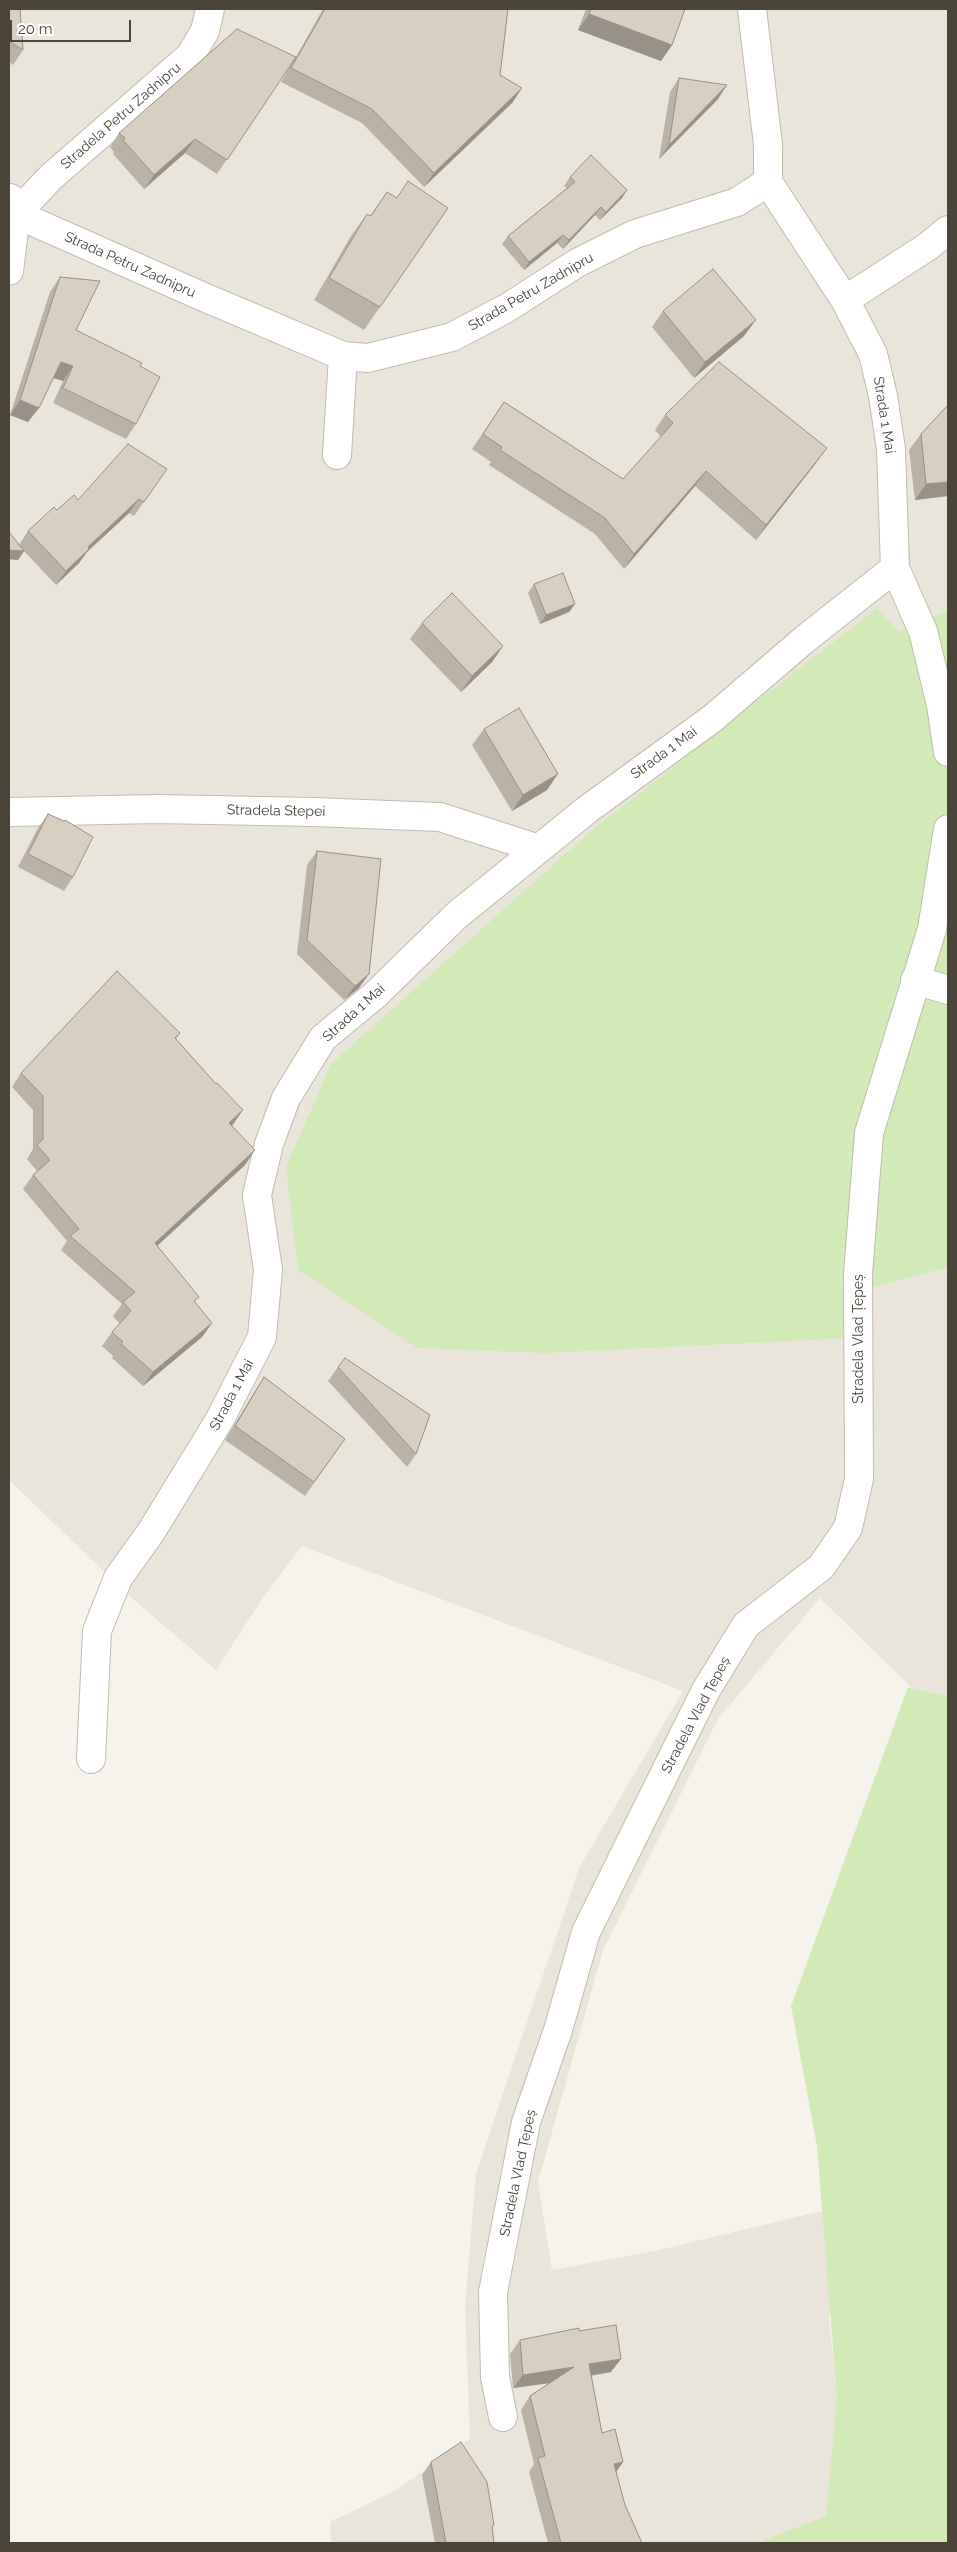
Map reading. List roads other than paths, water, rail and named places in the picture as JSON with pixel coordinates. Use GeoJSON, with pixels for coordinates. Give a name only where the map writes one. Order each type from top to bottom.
{"type":"FeatureCollection","features":[{"type":"Feature","properties":{"kind":"street","name":"Stradela Petru Zadnipru"},"geometry":{"type":"LineString","coordinates":[[13,204],[51,177],[190,56],[206,31],[210,9]]}},
{"type":"Feature","properties":{"kind":"street"},"geometry":{"type":"LineString","coordinates":[[752,9],[768,144],[768,182]]}},
{"type":"Feature","properties":{"kind":"street","name":"Strada Petru Zadnipru"},"geometry":{"type":"LineString","coordinates":[[13,204],[198,295],[343,356],[368,358],[452,336],[507,308],[577,264],[635,234],[737,202],[768,182]]}},
{"type":"Feature","properties":{"kind":"street","name":"Strada 1 Mai"},"geometry":{"type":"LineString","coordinates":[[768,182],[845,300],[873,354],[883,396],[891,449],[895,568],[923,630],[941,705],[948,752]]}},
{"type":"Feature","properties":{"kind":"street"},"geometry":{"type":"LineString","coordinates":[[9,270],[13,204]]}},
{"type":"Feature","properties":{"kind":"street"},"geometry":{"type":"LineString","coordinates":[[845,300],[948,230]]}},
{"type":"Feature","properties":{"kind":"street"},"geometry":{"type":"LineString","coordinates":[[337,455],[343,356]]}},
{"type":"Feature","properties":{"kind":"street","name":"Strada 1 Mai"},"geometry":{"type":"LineString","coordinates":[[91,1759],[97,1631],[118,1578],[151,1532],[220,1419],[262,1337],[268,1270],[257,1195],[269,1144],[286,1098],[323,1038],[375,995],[458,915],[539,849],[712,718],[804,639],[895,568]]}},
{"type":"Feature","properties":{"kind":"street","name":"Stradela Stepei"},"geometry":{"type":"LineString","coordinates":[[9,812],[157,809],[440,817],[539,849]]}},
{"type":"Feature","properties":{"kind":"street"},"geometry":{"type":"LineString","coordinates":[[948,829],[932,929],[915,980],[948,990]]}},
{"type":"Feature","properties":{"kind":"street","name":"Stradela Vlad Țepeș"},"geometry":{"type":"LineString","coordinates":[[503,2417],[495,2376],[493,2292],[526,2122],[558,2030],[586,1932],[706,1690],[746,1625],[820,1566],[848,1528],[859,1479],[858,1274],[869,1133],[915,980]]}}]}
